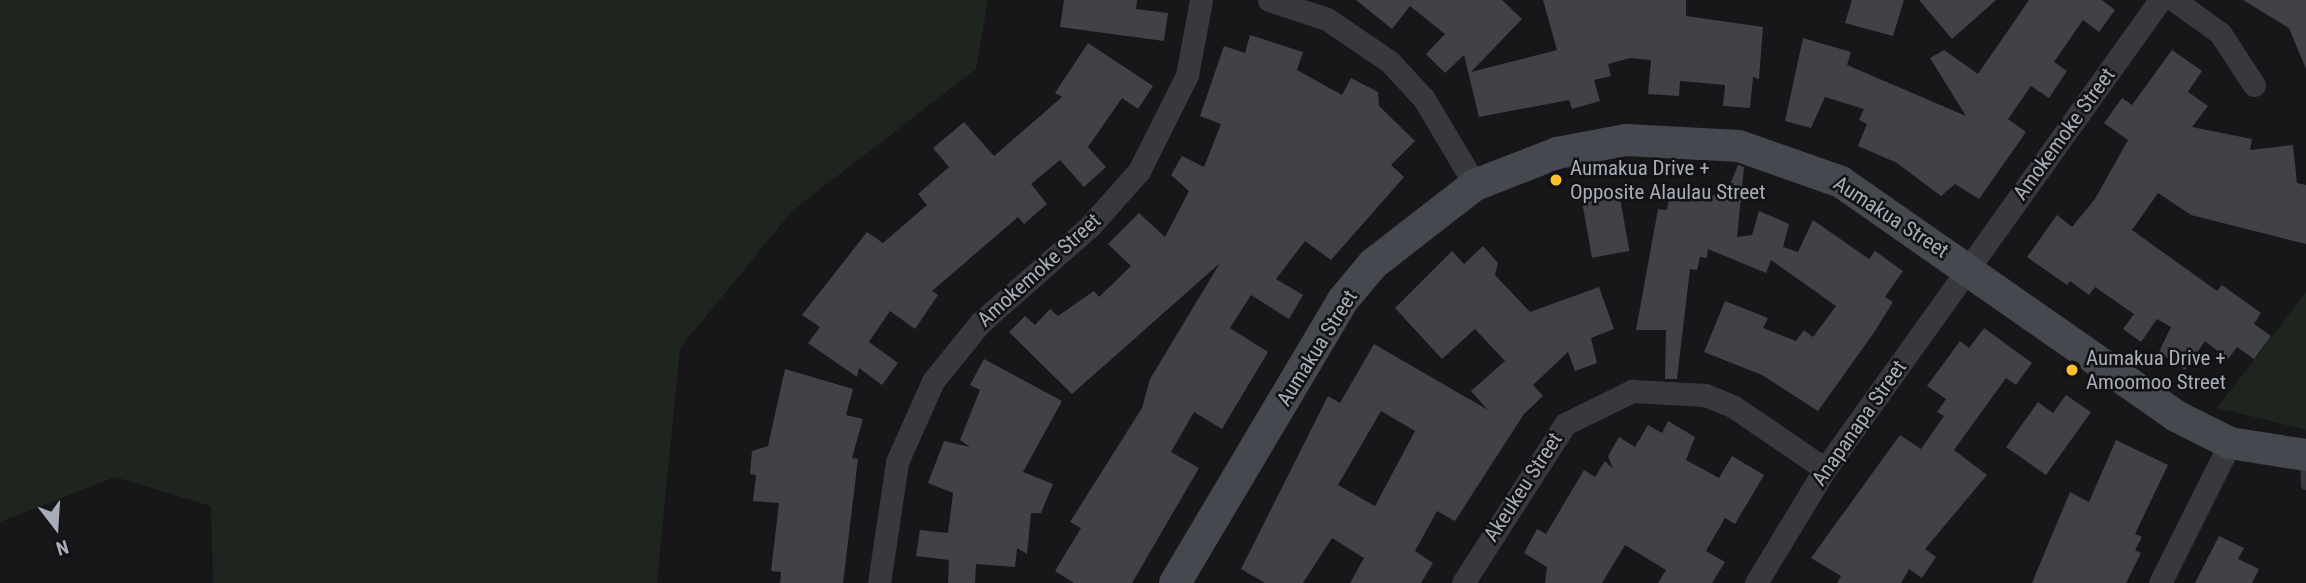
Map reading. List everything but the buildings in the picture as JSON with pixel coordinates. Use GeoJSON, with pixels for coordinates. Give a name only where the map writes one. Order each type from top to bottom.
{"type":"FeatureCollection","features":[{"type":"Feature","properties":{"kind":"street","name":"Amokemoke Street"},"geometry":{"type":"LineString","coordinates":[[879,583],[897,462],[933,381],[1003,299],[1090,226],[1139,171],[1186,75],[1201,0]]}},
{"type":"Feature","properties":{"kind":"street"},"geometry":{"type":"LineString","coordinates":[[1269,0],[1327,19],[1390,61],[1424,99],[1475,184]]}},
{"type":"Feature","properties":{"kind":"street","name":"Amokemoke Street"},"geometry":{"type":"LineString","coordinates":[[1968,268],[2160,0]]}},
{"type":"Feature","properties":{"kind":"street"},"geometry":{"type":"LineString","coordinates":[[2174,0],[2220,33],[2254,85]]}},
{"type":"Feature","properties":{"kind":"street","name":"Aumakua Street"},"geometry":{"type":"LineString","coordinates":[[1175,583],[1343,300],[1399,239],[1475,184],[1595,145],[1662,139],[1739,146],[1840,182],[1968,268],[2176,416],[2230,443],[2306,455]]}},
{"type":"Feature","properties":{"kind":"street","name":"Anapanapa Street"},"geometry":{"type":"LineString","coordinates":[[1756,583],[1825,469],[1968,268]]}},
{"type":"Feature","properties":{"kind":"street","name":"Akeukeu Street"},"geometry":{"type":"LineString","coordinates":[[1463,583],[1565,424],[1632,391],[1705,395],[1734,407],[1825,469]]}},
{"type":"Feature","properties":{"kind":"street"},"geometry":{"type":"LineString","coordinates":[[2160,583],[2230,443]]}},
{"type":"Feature","properties":{"kind":"lane"},"geometry":{"type":"LineString","coordinates":[[2306,455],[2306,485]]}},
{"type":"Feature","properties":{"kind":"shaded area"},"geometry":{"type":"Polygon","coordinates":[[[0,0],[988,0],[976,69],[793,210],[680,348],[657,583],[213,583],[211,506],[115,477],[0,522],[0,0]]]}},
{"type":"Feature","properties":{"kind":"shaded area"},"geometry":{"type":"Polygon","coordinates":[[[2306,292],[2306,430],[2217,408],[2306,292]]]}},
{"type":"Feature","properties":{"kind":"place","name":"Aumakua Drive + Opposite Alaulau Street"},"geometry":{"type":"Point","coordinates":[1556,180]}},
{"type":"Feature","properties":{"kind":"place","name":"Aumakua Drive + Amoomoo Street"},"geometry":{"type":"Point","coordinates":[2072,370]}}]}
